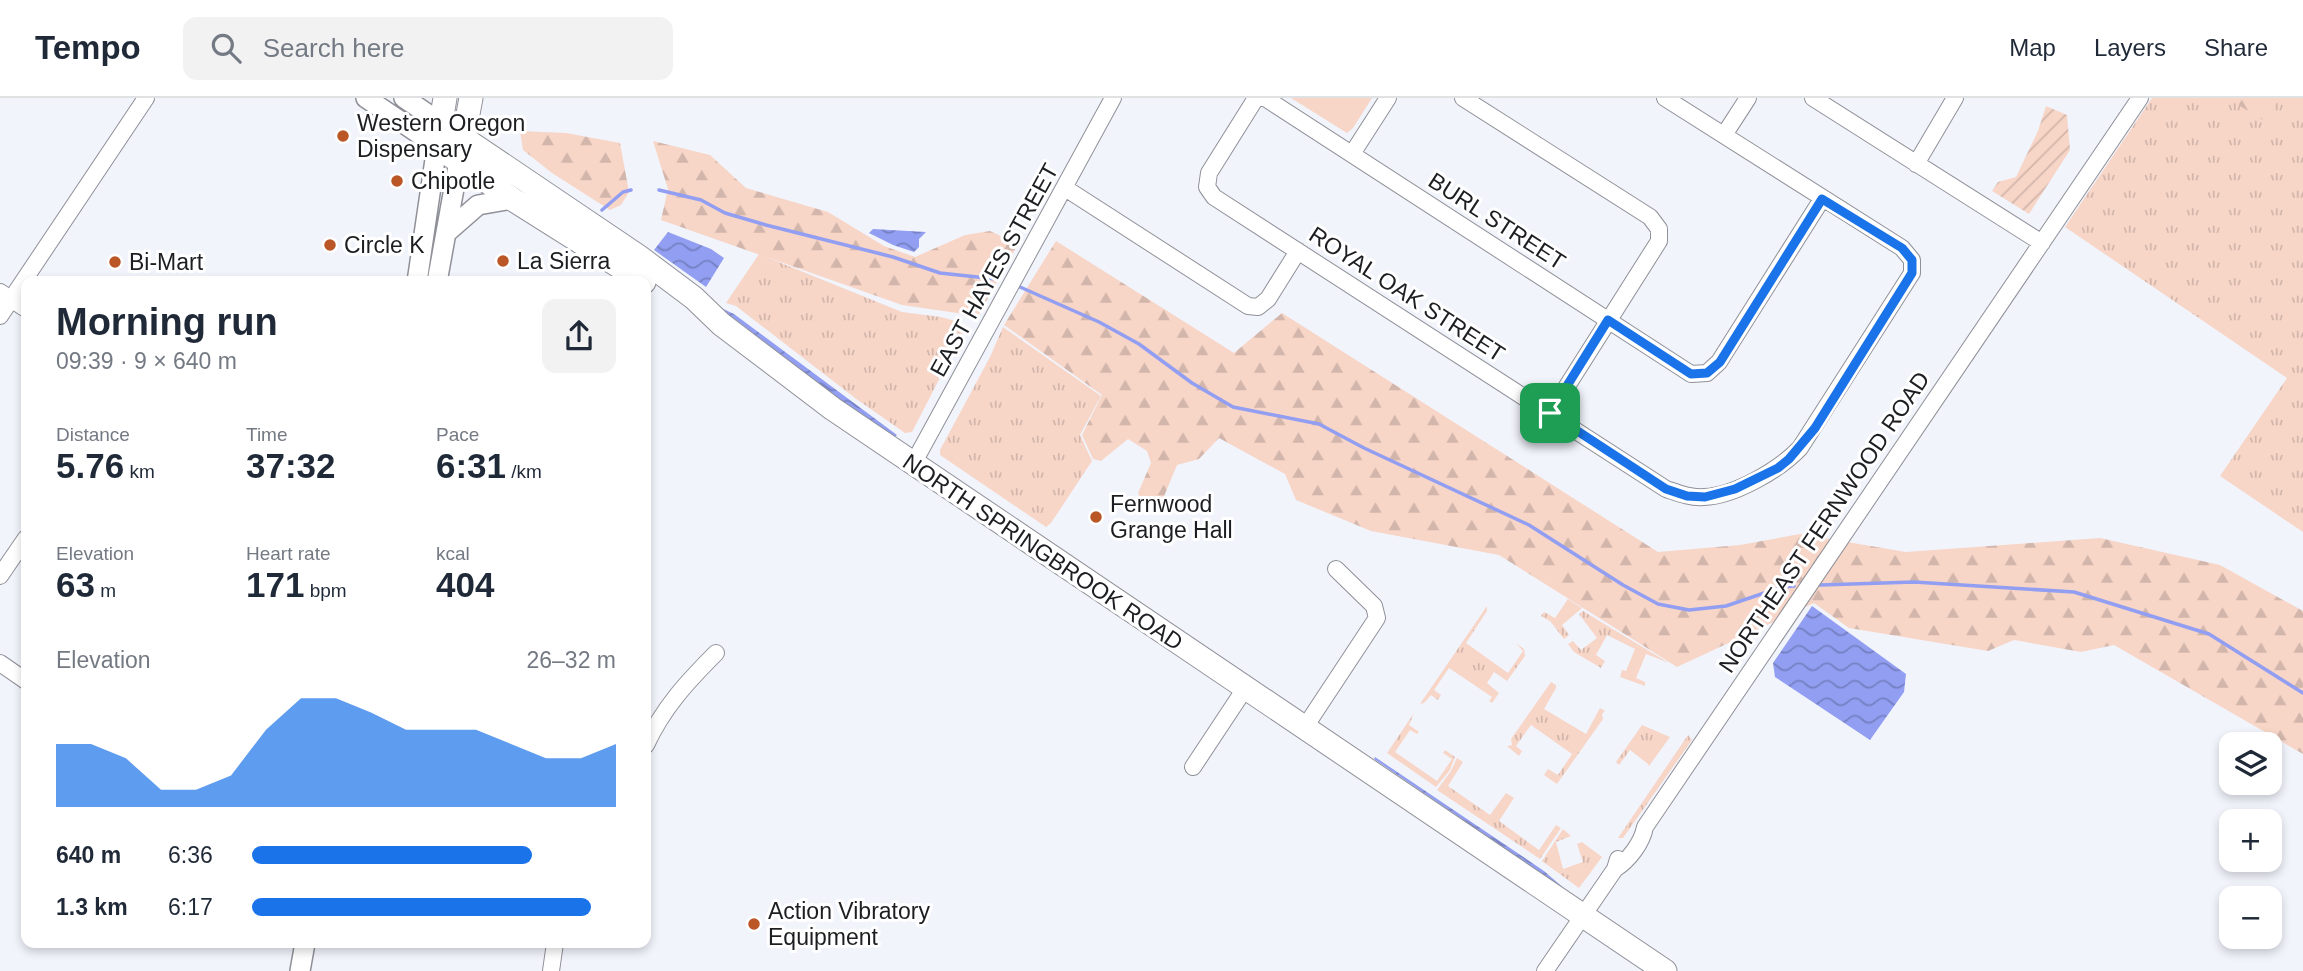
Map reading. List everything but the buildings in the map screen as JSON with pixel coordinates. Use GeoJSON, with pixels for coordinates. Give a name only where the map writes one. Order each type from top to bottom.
{"type":"FeatureCollection","features":[{"type":"Feature","properties":{"kind":"highway"},"geometry":{"type":"LineString","coordinates":[[437,146],[444,98]]}},
{"type":"Feature","properties":{"kind":"highway"},"geometry":{"type":"LineString","coordinates":[[461,150],[471,98]]}},
{"type":"Feature","properties":{"kind":"highway","name":"NORTH SPRINGBROOK ROAD"},"geometry":{"type":"LineString","coordinates":[[440,123],[461,150],[512,199],[634,276]]}},
{"type":"Feature","properties":{"kind":"highway","name":"NORTH SPRINGBROOK ROAD"},"geometry":{"type":"LineString","coordinates":[[437,146],[461,150],[638,256],[694,298],[721,324],[833,409],[1665,971]]}},
{"type":"Feature","properties":{"kind":"highway"},"geometry":{"type":"LineString","coordinates":[[651,282],[655,280],[682,298],[694,298]]}},
{"type":"Feature","properties":{"kind":"highway","name":"NORTH SPRINGBROOK ROAD"},"geometry":{"type":"LineString","coordinates":[[651,287],[686,309],[721,324]]}},
{"type":"Feature","properties":{"kind":"main road","name":"NORTH SPRINGBROOK ROAD"},"geometry":{"type":"LineString","coordinates":[[366,98],[437,146]]}},
{"type":"Feature","properties":{"kind":"main road","name":"NORTH SPRINGBROOK ROAD"},"geometry":{"type":"LineString","coordinates":[[404,98],[440,123]]}},
{"type":"Feature","properties":{"kind":"main road"},"geometry":{"type":"LineString","coordinates":[[418,276],[437,146]]}},
{"type":"Feature","properties":{"kind":"main road"},"geometry":{"type":"LineString","coordinates":[[438,276],[461,150]]}},
{"type":"Feature","properties":{"kind":"main road"},"geometry":{"type":"LineString","coordinates":[[446,233],[478,205],[512,199]]}},
{"type":"Feature","properties":{"kind":"main road"},"geometry":{"type":"LineString","coordinates":[[300,971],[304,948]]}},
{"type":"Feature","properties":{"kind":"street"},"geometry":{"type":"LineString","coordinates":[[0,316],[6,295],[146,98]]}},
{"type":"Feature","properties":{"kind":"street","name":"EAST HAYES STREET"},"geometry":{"type":"LineString","coordinates":[[913,464],[1113,98]]}},
{"type":"Feature","properties":{"kind":"street","name":"ROYAL OAK STREET"},"geometry":{"type":"LineString","coordinates":[[1256,98],[1209,173],[1208,187],[1214,197],[1666,489],[1687,496],[1705,497],[1735,489],[1778,468],[1800,448],[1912,273],[1912,260],[1902,248],[1822,199]]}},
{"type":"Feature","properties":{"kind":"street","name":"BURL STREET"},"geometry":{"type":"LineString","coordinates":[[1265,98],[1691,374],[1707,373],[1720,362],[1822,199]]}},
{"type":"Feature","properties":{"kind":"street"},"geometry":{"type":"LineString","coordinates":[[1352,154],[1388,98]]}},
{"type":"Feature","properties":{"kind":"street"},"geometry":{"type":"LineString","coordinates":[[1463,98],[1650,217],[1659,229],[1659,241],[1550,413]]}},
{"type":"Feature","properties":{"kind":"street"},"geometry":{"type":"LineString","coordinates":[[1665,98],[1822,199]]}},
{"type":"Feature","properties":{"kind":"street"},"geometry":{"type":"LineString","coordinates":[[1724,135],[1748,98]]}},
{"type":"Feature","properties":{"kind":"street"},"geometry":{"type":"LineString","coordinates":[[1813,98],[2042,243]]}},
{"type":"Feature","properties":{"kind":"street"},"geometry":{"type":"LineString","coordinates":[[1912,160],[1944,98]]}},
{"type":"Feature","properties":{"kind":"street"},"geometry":{"type":"LineString","coordinates":[[1912,160],[1955,98]]}},
{"type":"Feature","properties":{"kind":"street","name":"NORTHEAST FERNWOOD ROAD"},"geometry":{"type":"LineString","coordinates":[[1545,971],[1615,869],[1618,858],[1636,831],[1645,827],[2140,98]]}},
{"type":"Feature","properties":{"kind":"street"},"geometry":{"type":"LineString","coordinates":[[1065,188],[1248,306],[1258,307],[1268,299],[1298,251]]}},
{"type":"Feature","properties":{"kind":"street"},"geometry":{"type":"LineString","coordinates":[[6,295],[21,306]]}},
{"type":"Feature","properties":{"kind":"street"},"geometry":{"type":"LineString","coordinates":[[0,576],[21,545]]}},
{"type":"Feature","properties":{"kind":"street"},"geometry":{"type":"LineString","coordinates":[[1305,727],[1377,618],[1374,606],[1336,569]]}},
{"type":"Feature","properties":{"kind":"street"},"geometry":{"type":"LineString","coordinates":[[651,718],[716,653]]}},
{"type":"Feature","properties":{"kind":"street"},"geometry":{"type":"LineString","coordinates":[[0,663],[21,678]]}},
{"type":"Feature","properties":{"kind":"street"},"geometry":{"type":"LineString","coordinates":[[1193,767],[1246,687]]}},
{"type":"Feature","properties":{"kind":"street"},"geometry":{"type":"LineString","coordinates":[[551,971],[554,948]]}},
{"type":"Feature","properties":{"kind":"green space"},"geometry":{"type":"Polygon","coordinates":[[[1291,98],[1372,98],[1347,133],[1291,98]]]}},
{"type":"Feature","properties":{"kind":"green space"},"geometry":{"type":"Polygon","coordinates":[[[2152,98],[2303,98],[2303,532],[2220,476],[2287,378],[2065,227],[2152,98]]]}},
{"type":"Feature","properties":{"kind":"green space"},"geometry":{"type":"Polygon","coordinates":[[[2227,98],[2276,98],[2271,125],[2227,98]]]}},
{"type":"Feature","properties":{"kind":"green space"},"geometry":{"type":"Polygon","coordinates":[[[2046,106],[2067,115],[2070,150],[2029,214],[1992,191],[1998,182],[2016,177],[2038,131],[2046,106]]]}},
{"type":"Feature","properties":{"kind":"green space"},"geometry":{"type":"Polygon","coordinates":[[[520,131],[566,133],[620,143],[629,192],[621,205],[610,210],[552,173],[523,150],[520,131]]]}},
{"type":"Feature","properties":{"kind":"green space"},"geometry":{"type":"Polygon","coordinates":[[[653,141],[710,155],[746,188],[828,212],[884,246],[915,257],[965,235],[990,231],[1018,244],[978,316],[902,305],[661,220],[668,189],[653,141]]]}},
{"type":"Feature","properties":{"kind":"green space"},"geometry":{"type":"Polygon","coordinates":[[[1056,241],[1234,353],[1282,313],[1658,552],[1740,545],[1800,534],[1906,552],[2100,538],[2220,565],[2303,611],[2303,754],[2282,742],[2282,732],[2265,732],[2114,645],[2081,652],[2014,640],[1988,651],[1849,628],[1814,603],[1677,667],[1499,555],[1371,531],[1296,500],[1285,474],[1219,438],[1199,459],[1177,465],[1160,506],[1152,509],[1144,505],[1138,493],[1151,463],[1147,451],[1128,439],[1101,461],[1093,459],[1082,435],[1102,395],[1004,325],[1056,241]]]}},
{"type":"Feature","properties":{"kind":"green space"},"geometry":{"type":"Polygon","coordinates":[[[759,254],[902,312],[959,322],[963,333],[912,432],[905,433],[736,306],[726,303],[759,254]]]}},
{"type":"Feature","properties":{"kind":"green space"},"geometry":{"type":"Polygon","coordinates":[[[1003,327],[1101,396],[1080,435],[1092,461],[1046,527],[940,455],[940,450],[990,357],[1003,327]]]}},
{"type":"Feature","properties":{"kind":"green space"},"geometry":{"type":"Polygon","coordinates":[[[1568,599],[1582,608],[1562,625],[1569,635],[1564,639],[1550,621],[1541,616],[1544,612],[1555,618],[1568,599]]]}},
{"type":"Feature","properties":{"kind":"green space"},"geometry":{"type":"Polygon","coordinates":[[[1487,606],[1487,611],[1466,643],[1508,673],[1523,651],[1516,643],[1524,649],[1525,656],[1507,681],[1494,672],[1487,683],[1499,693],[1492,703],[1489,701],[1492,697],[1449,668],[1434,690],[1441,695],[1438,700],[1431,695],[1420,704],[1487,606]]]}},
{"type":"Feature","properties":{"kind":"green space"},"geometry":{"type":"Polygon","coordinates":[[[1583,611],[1669,663],[1646,654],[1636,678],[1645,682],[1645,686],[1620,677],[1622,670],[1626,671],[1635,649],[1607,635],[1596,655],[1605,661],[1601,668],[1574,652],[1568,644],[1573,641],[1581,650],[1597,638],[1579,614],[1583,611]]]}},
{"type":"Feature","properties":{"kind":"green space"},"geometry":{"type":"Polygon","coordinates":[[[1551,682],[1556,688],[1544,709],[1586,734],[1600,708],[1605,711],[1602,714],[1603,719],[1557,784],[1544,775],[1548,769],[1558,775],[1572,754],[1531,725],[1516,746],[1522,751],[1519,756],[1507,746],[1512,745],[1511,739],[1551,682]]]}},
{"type":"Feature","properties":{"kind":"green space"},"geometry":{"type":"Polygon","coordinates":[[[1414,713],[1409,725],[1419,732],[1417,734],[1410,730],[1395,752],[1437,781],[1452,759],[1443,753],[1445,750],[1455,757],[1450,770],[1436,787],[1387,753],[1414,713]]]}},
{"type":"Feature","properties":{"kind":"green space"},"geometry":{"type":"Polygon","coordinates":[[[1642,725],[1670,737],[1649,766],[1630,750],[1619,765],[1616,762],[1642,725]]]}},
{"type":"Feature","properties":{"kind":"green space"},"geometry":{"type":"Polygon","coordinates":[[[1688,735],[1692,740],[1623,838],[1618,838],[1688,735]]]}},
{"type":"Feature","properties":{"kind":"green space"},"geometry":{"type":"Polygon","coordinates":[[[1457,758],[1463,762],[1448,786],[1490,815],[1506,793],[1514,798],[1499,821],[1539,850],[1556,825],[1561,828],[1540,859],[1437,790],[1457,758]]]}},
{"type":"Feature","properties":{"kind":"green space"},"geometry":{"type":"Polygon","coordinates":[[[1563,829],[1571,836],[1556,842],[1563,869],[1583,862],[1577,844],[1582,842],[1602,857],[1579,888],[1542,861],[1563,829]]]}},
{"type":"Feature","properties":{"kind":"water"},"geometry":{"type":"Polygon","coordinates":[[[873,229],[926,232],[919,239],[919,247],[914,252],[869,233],[873,229]]]}},
{"type":"Feature","properties":{"kind":"water"},"geometry":{"type":"Polygon","coordinates":[[[668,232],[711,249],[724,258],[706,287],[654,250],[668,232]]]}},
{"type":"Feature","properties":{"kind":"water"},"geometry":{"type":"Polygon","coordinates":[[[719,307],[734,314],[897,435],[895,437],[855,411],[719,307]]]}},
{"type":"Feature","properties":{"kind":"water"},"geometry":{"type":"Polygon","coordinates":[[[1812,606],[1906,674],[1904,692],[1870,740],[1775,677],[1773,663],[1812,606]]]}},
{"type":"Feature","properties":{"kind":"water"},"geometry":{"type":"Polygon","coordinates":[[[1375,757],[1544,871],[1566,890],[1374,759],[1375,757]]]}},
{"type":"Feature","properties":{"kind":"waterway"},"geometry":{"type":"LineString","coordinates":[[602,210],[623,192],[631,190]]}},
{"type":"Feature","properties":{"kind":"waterway"},"geometry":{"type":"LineString","coordinates":[[659,190],[701,200],[725,213],[893,257],[940,273],[996,279]]}},
{"type":"Feature","properties":{"kind":"waterway"},"geometry":{"type":"LineString","coordinates":[[1020,287],[1099,322],[1139,344],[1192,383],[1233,407],[1319,424],[1364,448],[1529,525],[1658,604],[1689,610],[1726,606],[1782,587],[1794,586]]}},
{"type":"Feature","properties":{"kind":"waterway"},"geometry":{"type":"LineString","coordinates":[[1820,585],[1914,582],[2074,592],[2209,634],[2303,693]]}},
{"type":"Feature","properties":{"kind":"place","name":"Western Oregon Dispensary"},"geometry":{"type":"Point","coordinates":[343,136]}},
{"type":"Feature","properties":{"kind":"place","name":"Chipotle"},"geometry":{"type":"Point","coordinates":[397,181]}},
{"type":"Feature","properties":{"kind":"place","name":"Circle K"},"geometry":{"type":"Point","coordinates":[330,245]}},
{"type":"Feature","properties":{"kind":"place","name":"La Sierra"},"geometry":{"type":"Point","coordinates":[503,261]}},
{"type":"Feature","properties":{"kind":"place","name":"Bi-Mart"},"geometry":{"type":"Point","coordinates":[115,262]}},
{"type":"Feature","properties":{"kind":"place","name":"Fernwood Grange Hall"},"geometry":{"type":"Point","coordinates":[1096,517]}},
{"type":"Feature","properties":{"kind":"place","name":"Action Vibratory Equipment"},"geometry":{"type":"Point","coordinates":[754,924]}},
{"type":"Feature","properties":{"kind":"route"},"geometry":{"type":"LineString","coordinates":[[1822,199],[1902,248],[1912,260],[1912,273],[1800,448],[1778,468],[1735,489],[1705,497],[1687,496],[1666,489],[1550,413],[1608,320],[1691,374],[1707,373],[1720,362],[1822,199]]}}]}
